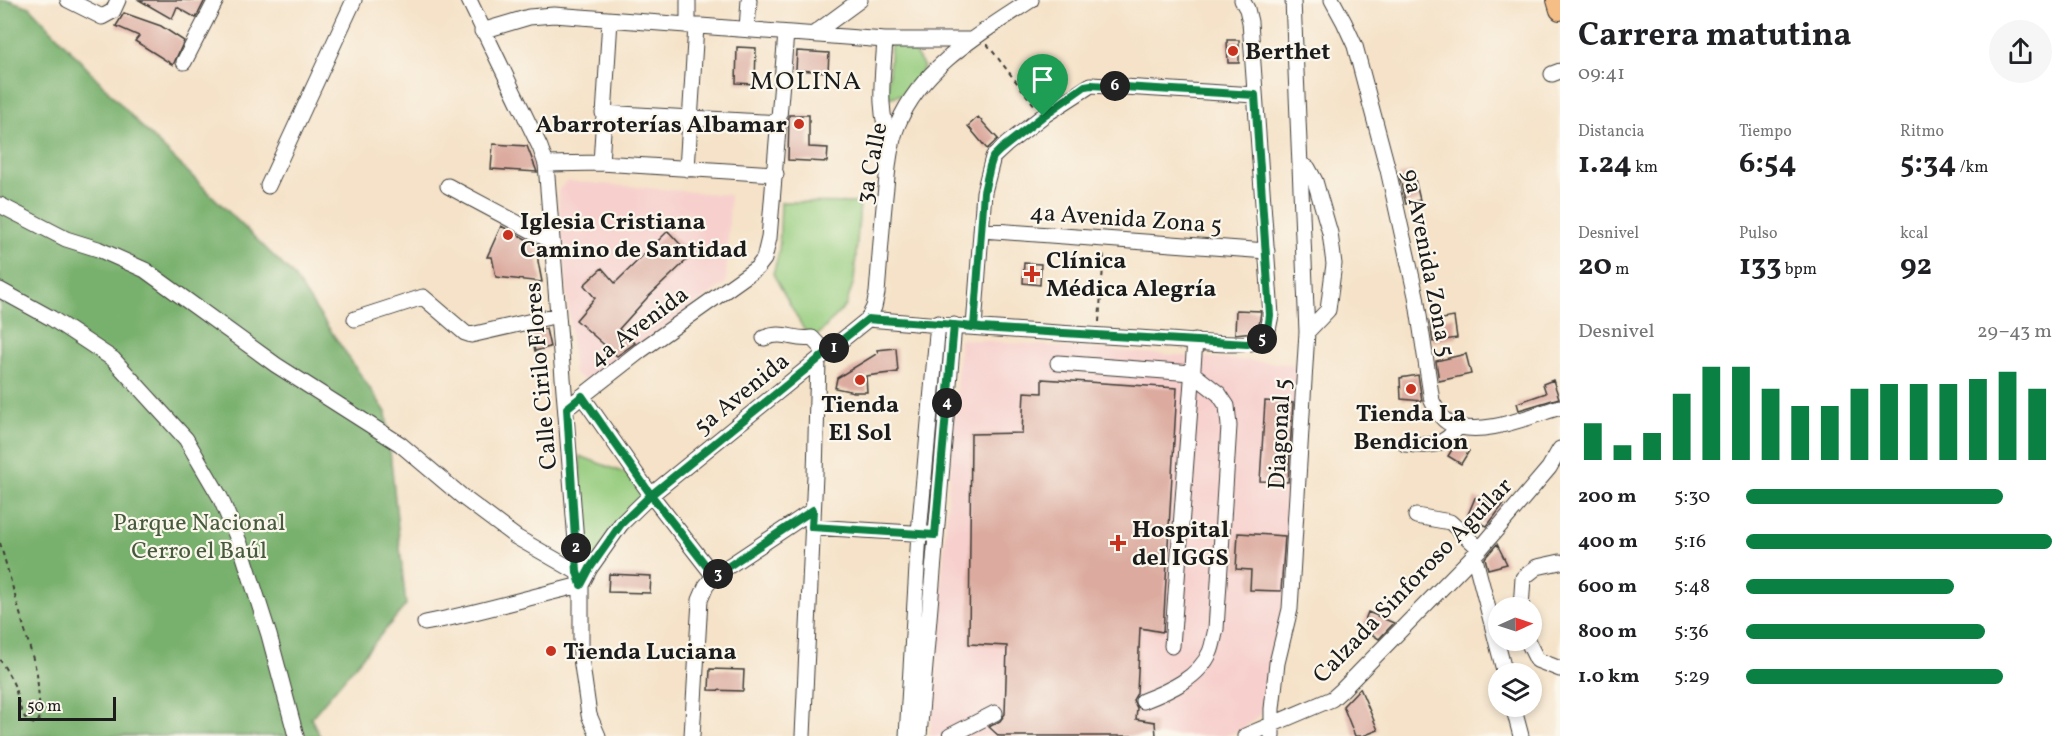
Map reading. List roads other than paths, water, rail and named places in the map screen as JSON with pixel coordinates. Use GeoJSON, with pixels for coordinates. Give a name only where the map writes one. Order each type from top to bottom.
{"type":"FeatureCollection","features":[{"type":"Feature","properties":{"kind":"main road"},"geometry":{"type":"LineString","coordinates":[[1557,0],[1560,10]]}},
{"type":"Feature","properties":{"kind":"street"},"geometry":{"type":"LineString","coordinates":[[68,0],[98,16],[105,16],[113,12],[118,0]]}},
{"type":"Feature","properties":{"kind":"street"},"geometry":{"type":"LineString","coordinates":[[184,63],[216,0]]}},
{"type":"Feature","properties":{"kind":"street"},"geometry":{"type":"LineString","coordinates":[[268,186],[354,0]]}},
{"type":"Feature","properties":{"kind":"street","name":"Calle Cirilo Flores"},"geometry":{"type":"LineString","coordinates":[[468,0],[540,147],[546,164],[579,579]]}},
{"type":"Feature","properties":{"kind":"street"},"geometry":{"type":"LineString","coordinates":[[687,169],[692,26],[688,0]]}},
{"type":"Feature","properties":{"kind":"street"},"geometry":{"type":"LineString","coordinates":[[747,29],[748,0]]}},
{"type":"Feature","properties":{"kind":"street"},"geometry":{"type":"LineString","coordinates":[[815,33],[860,0]]}},
{"type":"Feature","properties":{"kind":"street","name":"3a Calle"},"geometry":{"type":"LineString","coordinates":[[868,319],[877,293],[884,204],[897,125],[920,88],[954,53],[1031,0]]}},
{"type":"Feature","properties":{"kind":"street"},"geometry":{"type":"LineString","coordinates":[[868,319],[1098,336],[1254,344],[1265,335],[1270,323],[1266,251],[1250,22],[1242,0]]}},
{"type":"Feature","properties":{"kind":"street","name":"Diagonal 5"},"geometry":{"type":"LineString","coordinates":[[1272,730],[1277,663],[1290,609],[1307,332],[1293,0]]}},
{"type":"Feature","properties":{"kind":"street","name":"9a Avenida Zona 5"},"geometry":{"type":"LineString","coordinates":[[1332,0],[1354,46],[1385,159],[1416,296],[1432,401],[1437,412],[1448,423],[1459,426]]}},
{"type":"Feature","properties":{"kind":"street"},"geometry":{"type":"LineString","coordinates":[[482,31],[500,24],[540,15],[786,33],[815,33],[885,40],[975,37]]}},
{"type":"Feature","properties":{"kind":"street"},"geometry":{"type":"LineString","coordinates":[[601,163],[610,20]]}},
{"type":"Feature","properties":{"kind":"street"},"geometry":{"type":"LineString","coordinates":[[546,164],[601,163],[776,174],[786,33]]}},
{"type":"Feature","properties":{"kind":"street"},"geometry":{"type":"LineString","coordinates":[[885,40],[881,104],[887,135],[892,145]]}},
{"type":"Feature","properties":{"kind":"street"},"geometry":{"type":"LineString","coordinates":[[974,327],[984,192],[993,157],[1043,116],[1085,86],[1255,95]]}},
{"type":"Feature","properties":{"kind":"street"},"geometry":{"type":"LineString","coordinates":[[603,112],[780,123]]}},
{"type":"Feature","properties":{"kind":"street"},"geometry":{"type":"LineString","coordinates":[[1301,165],[1308,168],[1316,181],[1330,233],[1334,264],[1328,310],[1307,332]]}},
{"type":"Feature","properties":{"kind":"street","name":"4a Avenida"},"geometry":{"type":"LineString","coordinates":[[567,408],[640,351],[757,268],[764,259],[769,238],[776,174]]}},
{"type":"Feature","properties":{"kind":"street"},"geometry":{"type":"LineString","coordinates":[[448,186],[551,241]]}},
{"type":"Feature","properties":{"kind":"street"},"geometry":{"type":"LineString","coordinates":[[0,205],[66,239],[98,249],[145,270],[276,365],[400,444],[464,498],[516,537],[579,579]]}},
{"type":"Feature","properties":{"kind":"street","name":"4a Avenida Zona 5"},"geometry":{"type":"LineString","coordinates":[[982,230],[1266,251]]}},
{"type":"Feature","properties":{"kind":"street"},"geometry":{"type":"LineString","coordinates":[[0,290],[51,318],[113,359],[186,439],[220,497],[240,544],[269,635],[296,736]]}},
{"type":"Feature","properties":{"kind":"street"},"geometry":{"type":"LineString","coordinates":[[355,319],[423,297],[465,333],[471,335],[558,315]]}},
{"type":"Feature","properties":{"kind":"street","name":"5a Avenida"},"geometry":{"type":"LineString","coordinates":[[579,579],[590,568],[621,524],[651,495],[868,319]]}},
{"type":"Feature","properties":{"kind":"street"},"geometry":{"type":"LineString","coordinates":[[919,736],[938,323]]}},
{"type":"Feature","properties":{"kind":"street"},"geometry":{"type":"LineString","coordinates":[[907,736],[927,534],[954,325]]}},
{"type":"Feature","properties":{"kind":"street"},"geometry":{"type":"LineString","coordinates":[[764,338],[774,334],[783,334],[798,339],[814,339],[823,357],[812,527],[803,736]]}},
{"type":"Feature","properties":{"kind":"street"},"geometry":{"type":"LineString","coordinates":[[1172,646],[1195,341]]}},
{"type":"Feature","properties":{"kind":"street"},"geometry":{"type":"LineString","coordinates":[[1058,363],[1192,373],[1220,394],[1227,406],[1229,426],[1216,628],[1211,651],[1198,670],[1167,692],[1143,701]]}},
{"type":"Feature","properties":{"kind":"street"},"geometry":{"type":"LineString","coordinates":[[582,396],[651,495],[714,576]]}},
{"type":"Feature","properties":{"kind":"street"},"geometry":{"type":"LineString","coordinates":[[1405,444],[1438,444],[1450,437],[1459,426],[1483,428],[1500,425],[1560,407]]}},
{"type":"Feature","properties":{"kind":"street","name":"Calzada Sinforoso Aguilar"},"geometry":{"type":"LineString","coordinates":[[1245,736],[1272,730],[1332,699],[1477,552],[1550,468],[1560,449]]}},
{"type":"Feature","properties":{"kind":"street"},"geometry":{"type":"LineString","coordinates":[[692,736],[700,600],[706,586],[714,576],[813,510]]}},
{"type":"Feature","properties":{"kind":"street"},"geometry":{"type":"LineString","coordinates":[[1416,516],[1450,522],[1477,552],[1502,663]]}},
{"type":"Feature","properties":{"kind":"street"},"geometry":{"type":"LineString","coordinates":[[812,527],[927,534]]}},
{"type":"Feature","properties":{"kind":"street"},"geometry":{"type":"LineString","coordinates":[[1522,597],[1523,578],[1538,567],[1560,562]]}},
{"type":"Feature","properties":{"kind":"street"},"geometry":{"type":"LineString","coordinates":[[425,623],[459,617],[548,592],[579,579]]}},
{"type":"Feature","properties":{"kind":"street"},"geometry":{"type":"LineString","coordinates":[[579,579],[581,658],[589,715],[598,736]]}},
{"type":"Feature","properties":{"kind":"street"},"geometry":{"type":"LineString","coordinates":[[1532,651],[1536,660],[1560,669]]}},
{"type":"Feature","properties":{"kind":"street"},"geometry":{"type":"LineString","coordinates":[[950,736],[995,713]]}},
{"type":"Feature","properties":{"kind":"street"},"geometry":{"type":"LineString","coordinates":[[1516,717],[1521,736]]}},
{"type":"Feature","properties":{"kind":"place","name":"Berthet"},"geometry":{"type":"Point","coordinates":[1233,51]}},
{"type":"Feature","properties":{"kind":"place","name":"Abarroterías Albamar"},"geometry":{"type":"Point","coordinates":[799,124]}},
{"type":"Feature","properties":{"kind":"place","name":"Iglesia Cristiana Camino de Santidad"},"geometry":{"type":"Point","coordinates":[508,235]}},
{"type":"Feature","properties":{"kind":"place","name":"Clínica Médica Alegría"},"geometry":{"type":"Point","coordinates":[1032,274]}},
{"type":"Feature","properties":{"kind":"place","name":"Tienda El Sol"},"geometry":{"type":"Point","coordinates":[860,380]}},
{"type":"Feature","properties":{"kind":"place","name":"Tienda La Bendicion"},"geometry":{"type":"Point","coordinates":[1411,389]}},
{"type":"Feature","properties":{"kind":"place","name":"Hospital del IGGS"},"geometry":{"type":"Point","coordinates":[1118,543]}},
{"type":"Feature","properties":{"kind":"place","name":"Tienda Luciana"},"geometry":{"type":"Point","coordinates":[551,651]}},
{"type":"Feature","properties":{"kind":"district","name":"MOLINA"},"geometry":{"type":"Point","coordinates":[806,80]}},
{"type":"Feature","properties":{"kind":"park label","name":"Parque Nacional Cerro el Baúl"},"geometry":{"type":"Point","coordinates":[199,536]}}]}
